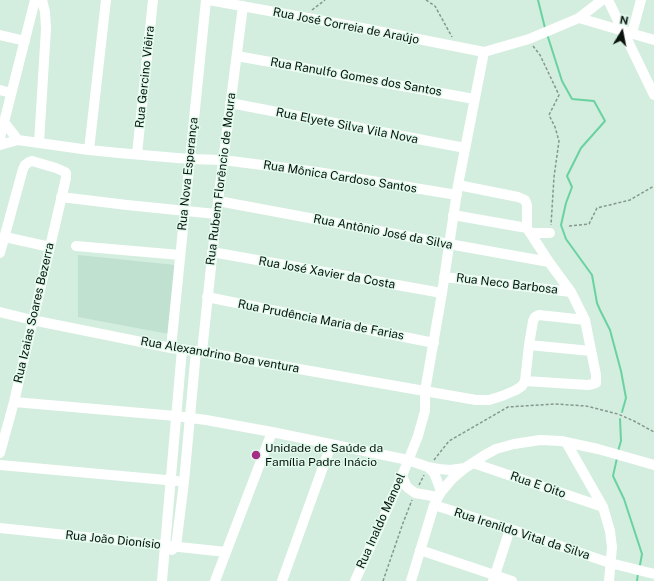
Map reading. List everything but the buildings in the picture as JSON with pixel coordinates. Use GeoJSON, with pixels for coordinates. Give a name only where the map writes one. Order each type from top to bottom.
{"type":"FeatureCollection","features":[{"type":"Feature","properties":{"kind":"street"},"geometry":{"type":"LineString","coordinates":[[0,138],[35,0]]}},
{"type":"Feature","properties":{"kind":"street"},"geometry":{"type":"LineString","coordinates":[[39,143],[46,29],[45,12],[42,0]]}},
{"type":"Feature","properties":{"kind":"street"},"geometry":{"type":"LineString","coordinates":[[89,150],[106,0]]}},
{"type":"Feature","properties":{"kind":"street","name":"Rua Gercino Viêira"},"geometry":{"type":"LineString","coordinates":[[137,154],[153,0]]}},
{"type":"Feature","properties":{"kind":"street","name":"Rua José Correia de Araújo"},"geometry":{"type":"LineString","coordinates":[[207,0],[484,52]]}},
{"type":"Feature","properties":{"kind":"street","name":"Rua Nova Esperança"},"geometry":{"type":"LineString","coordinates":[[171,348],[189,159],[207,0]]}},
{"type":"Feature","properties":{"kind":"street"},"geometry":{"type":"LineString","coordinates":[[484,52],[529,39],[579,18],[602,0]]}},
{"type":"Feature","properties":{"kind":"street"},"geometry":{"type":"LineString","coordinates":[[608,0],[628,32],[654,95]]}},
{"type":"Feature","properties":{"kind":"street"},"geometry":{"type":"LineString","coordinates":[[628,32],[641,0]]}},
{"type":"Feature","properties":{"kind":"street","name":"Rua Rubem Florêncio de Moura"},"geometry":{"type":"LineString","coordinates":[[176,546],[190,418],[208,297],[216,214],[243,6]]}},
{"type":"Feature","properties":{"kind":"street"},"geometry":{"type":"LineString","coordinates":[[579,18],[654,40]]}},
{"type":"Feature","properties":{"kind":"street"},"geometry":{"type":"LineString","coordinates":[[0,35],[25,41]]}},
{"type":"Feature","properties":{"kind":"street","name":"Rua Inaldo Manoel"},"geometry":{"type":"LineString","coordinates":[[355,581],[402,476],[422,425],[425,411],[425,391],[442,293],[457,190],[484,52]]}},
{"type":"Feature","properties":{"kind":"street","name":"Rua Ranulfo Gomes dos Santos"},"geometry":{"type":"LineString","coordinates":[[237,56],[474,99]]}},
{"type":"Feature","properties":{"kind":"street"},"geometry":{"type":"LineString","coordinates":[[0,90],[11,93]]}},
{"type":"Feature","properties":{"kind":"street","name":"Rua Elyete Silva Vila Nova"},"geometry":{"type":"LineString","coordinates":[[230,103],[465,148]]}},
{"type":"Feature","properties":{"kind":"street"},"geometry":{"type":"LineString","coordinates":[[0,145],[18,140],[4,122]]}},
{"type":"Feature","properties":{"kind":"street","name":"Rua Mônica Cardoso Santos"},"geometry":{"type":"LineString","coordinates":[[18,140],[89,150],[189,159],[223,160],[523,199],[525,200],[526,205],[528,231]]}},
{"type":"Feature","properties":{"kind":"street","name":"Rua Izaias Soares Bezerra"},"geometry":{"type":"LineString","coordinates":[[0,453],[14,402],[66,173],[62,170],[32,161],[27,162],[23,169],[5,237]]}},
{"type":"Feature","properties":{"kind":"street"},"geometry":{"type":"LineString","coordinates":[[61,197],[216,214]]}},
{"type":"Feature","properties":{"kind":"street","name":"Rua Antônio José da Silva"},"geometry":{"type":"LineString","coordinates":[[218,201],[549,262]]}},
{"type":"Feature","properties":{"kind":"street"},"geometry":{"type":"LineString","coordinates":[[453,215],[528,231],[550,233]]}},
{"type":"Feature","properties":{"kind":"street"},"geometry":{"type":"LineString","coordinates":[[528,231],[571,292],[585,320],[597,380],[596,383],[588,385],[526,381],[529,345],[535,317],[537,315],[585,320]]}},
{"type":"Feature","properties":{"kind":"street"},"geometry":{"type":"LineString","coordinates":[[0,253],[5,237],[50,246]]}},
{"type":"Feature","properties":{"kind":"street"},"geometry":{"type":"LineString","coordinates":[[76,246],[180,255]]}},
{"type":"Feature","properties":{"kind":"street","name":"Rua José Xavier da Costa"},"geometry":{"type":"LineString","coordinates":[[212,252],[442,293]]}},
{"type":"Feature","properties":{"kind":"street","name":"Rua Neco Barbosa"},"geometry":{"type":"LineString","coordinates":[[444,277],[571,292]]}},
{"type":"Feature","properties":{"kind":"street","name":"Rua Prudência Maria de Farias"},"geometry":{"type":"LineString","coordinates":[[208,297],[434,343]]}},
{"type":"Feature","properties":{"kind":"street","name":"Rua Alexandrino Boa ventura"},"geometry":{"type":"LineString","coordinates":[[0,312],[32,320],[171,348],[476,400],[489,400],[502,396],[516,390],[526,381]]}},
{"type":"Feature","properties":{"kind":"street"},"geometry":{"type":"LineString","coordinates":[[529,345],[591,352]]}},
{"type":"Feature","properties":{"kind":"street"},"geometry":{"type":"LineString","coordinates":[[162,581],[182,350]]}},
{"type":"Feature","properties":{"kind":"street"},"geometry":{"type":"LineString","coordinates":[[14,402],[176,416],[272,432],[408,460],[439,469],[450,470],[469,466]]}},
{"type":"Feature","properties":{"kind":"street"},"geometry":{"type":"LineString","coordinates":[[215,581],[272,432]]}},
{"type":"Feature","properties":{"kind":"street"},"geometry":{"type":"LineString","coordinates":[[411,581],[438,498],[452,479],[485,455],[496,449],[514,444],[540,440],[561,441],[637,459],[654,465]]}},
{"type":"Feature","properties":{"kind":"street"},"geometry":{"type":"LineString","coordinates":[[566,442],[603,507],[610,531],[612,548],[610,581]]}},
{"type":"Feature","properties":{"kind":"street"},"geometry":{"type":"LineString","coordinates":[[282,581],[331,445]]}},
{"type":"Feature","properties":{"kind":"street"},"geometry":{"type":"LineString","coordinates":[[0,465],[184,482]]}},
{"type":"Feature","properties":{"kind":"street","name":"Rua E Oito"},"geometry":{"type":"LineString","coordinates":[[469,466],[603,507]]}},
{"type":"Feature","properties":{"kind":"street"},"geometry":{"type":"LineString","coordinates":[[428,467],[434,473],[438,483],[438,498]]}},
{"type":"Feature","properties":{"kind":"street","name":"Rua Irenildo Vital da Silva"},"geometry":{"type":"LineString","coordinates":[[402,476],[407,487],[415,493],[438,498],[510,529],[610,563],[644,570],[654,574]]}},
{"type":"Feature","properties":{"kind":"street","name":"Rua João Dionísio"},"geometry":{"type":"LineString","coordinates":[[0,528],[165,550]]}},
{"type":"Feature","properties":{"kind":"street"},"geometry":{"type":"LineString","coordinates":[[494,578],[510,529]]}},
{"type":"Feature","properties":{"kind":"street"},"geometry":{"type":"LineString","coordinates":[[165,550],[176,546]]}},
{"type":"Feature","properties":{"kind":"street","name":"Rua João Dionísio"},"geometry":{"type":"LineString","coordinates":[[176,546],[226,552]]}},
{"type":"Feature","properties":{"kind":"street"},"geometry":{"type":"LineString","coordinates":[[420,550],[494,578],[512,581]]}},
{"type":"Feature","properties":{"kind":"street"},"geometry":{"type":"LineString","coordinates":[[610,581],[625,567]]}},
{"type":"Feature","properties":{"kind":"path"},"geometry":{"type":"LineString","coordinates":[[302,17],[325,0]]}},
{"type":"Feature","properties":{"kind":"path"},"geometry":{"type":"LineString","coordinates":[[426,0],[435,6],[458,47]]}},
{"type":"Feature","properties":{"kind":"path"},"geometry":{"type":"LineString","coordinates":[[529,39],[540,55],[558,95],[549,115],[560,141],[554,177],[550,233]]}},
{"type":"Feature","properties":{"kind":"path"},"geometry":{"type":"LineString","coordinates":[[569,226],[589,224],[597,208],[630,200],[654,186]]}},
{"type":"Feature","properties":{"kind":"shaded area"},"geometry":{"type":"Polygon","coordinates":[[[78,255],[175,265],[169,334],[78,317],[78,255]]]}},
{"type":"Feature","properties":{"kind":"waterway"},"geometry":{"type":"LineString","coordinates":[[538,0],[545,28]]}},
{"type":"Feature","properties":{"kind":"waterway"},"geometry":{"type":"LineString","coordinates":[[547,34],[562,81],[572,99],[594,101],[605,121],[581,148],[567,176],[572,187],[566,203],[561,225],[566,239],[592,275],[597,303],[610,330],[621,371],[626,398],[622,412]]}},
{"type":"Feature","properties":{"kind":"waterway"},"geometry":{"type":"LineString","coordinates":[[618,451],[621,441],[620,419]]}},
{"type":"Feature","properties":{"kind":"waterway"},"geometry":{"type":"LineString","coordinates":[[617,458],[613,476],[624,499],[642,554],[640,565]]}},
{"type":"Feature","properties":{"kind":"waterway"},"geometry":{"type":"LineString","coordinates":[[637,581],[638,573]]}},
{"type":"Feature","properties":{"kind":"place","name":"Unidade de Saúde da Família Padre Inácio"},"geometry":{"type":"Point","coordinates":[256,455]}}]}
